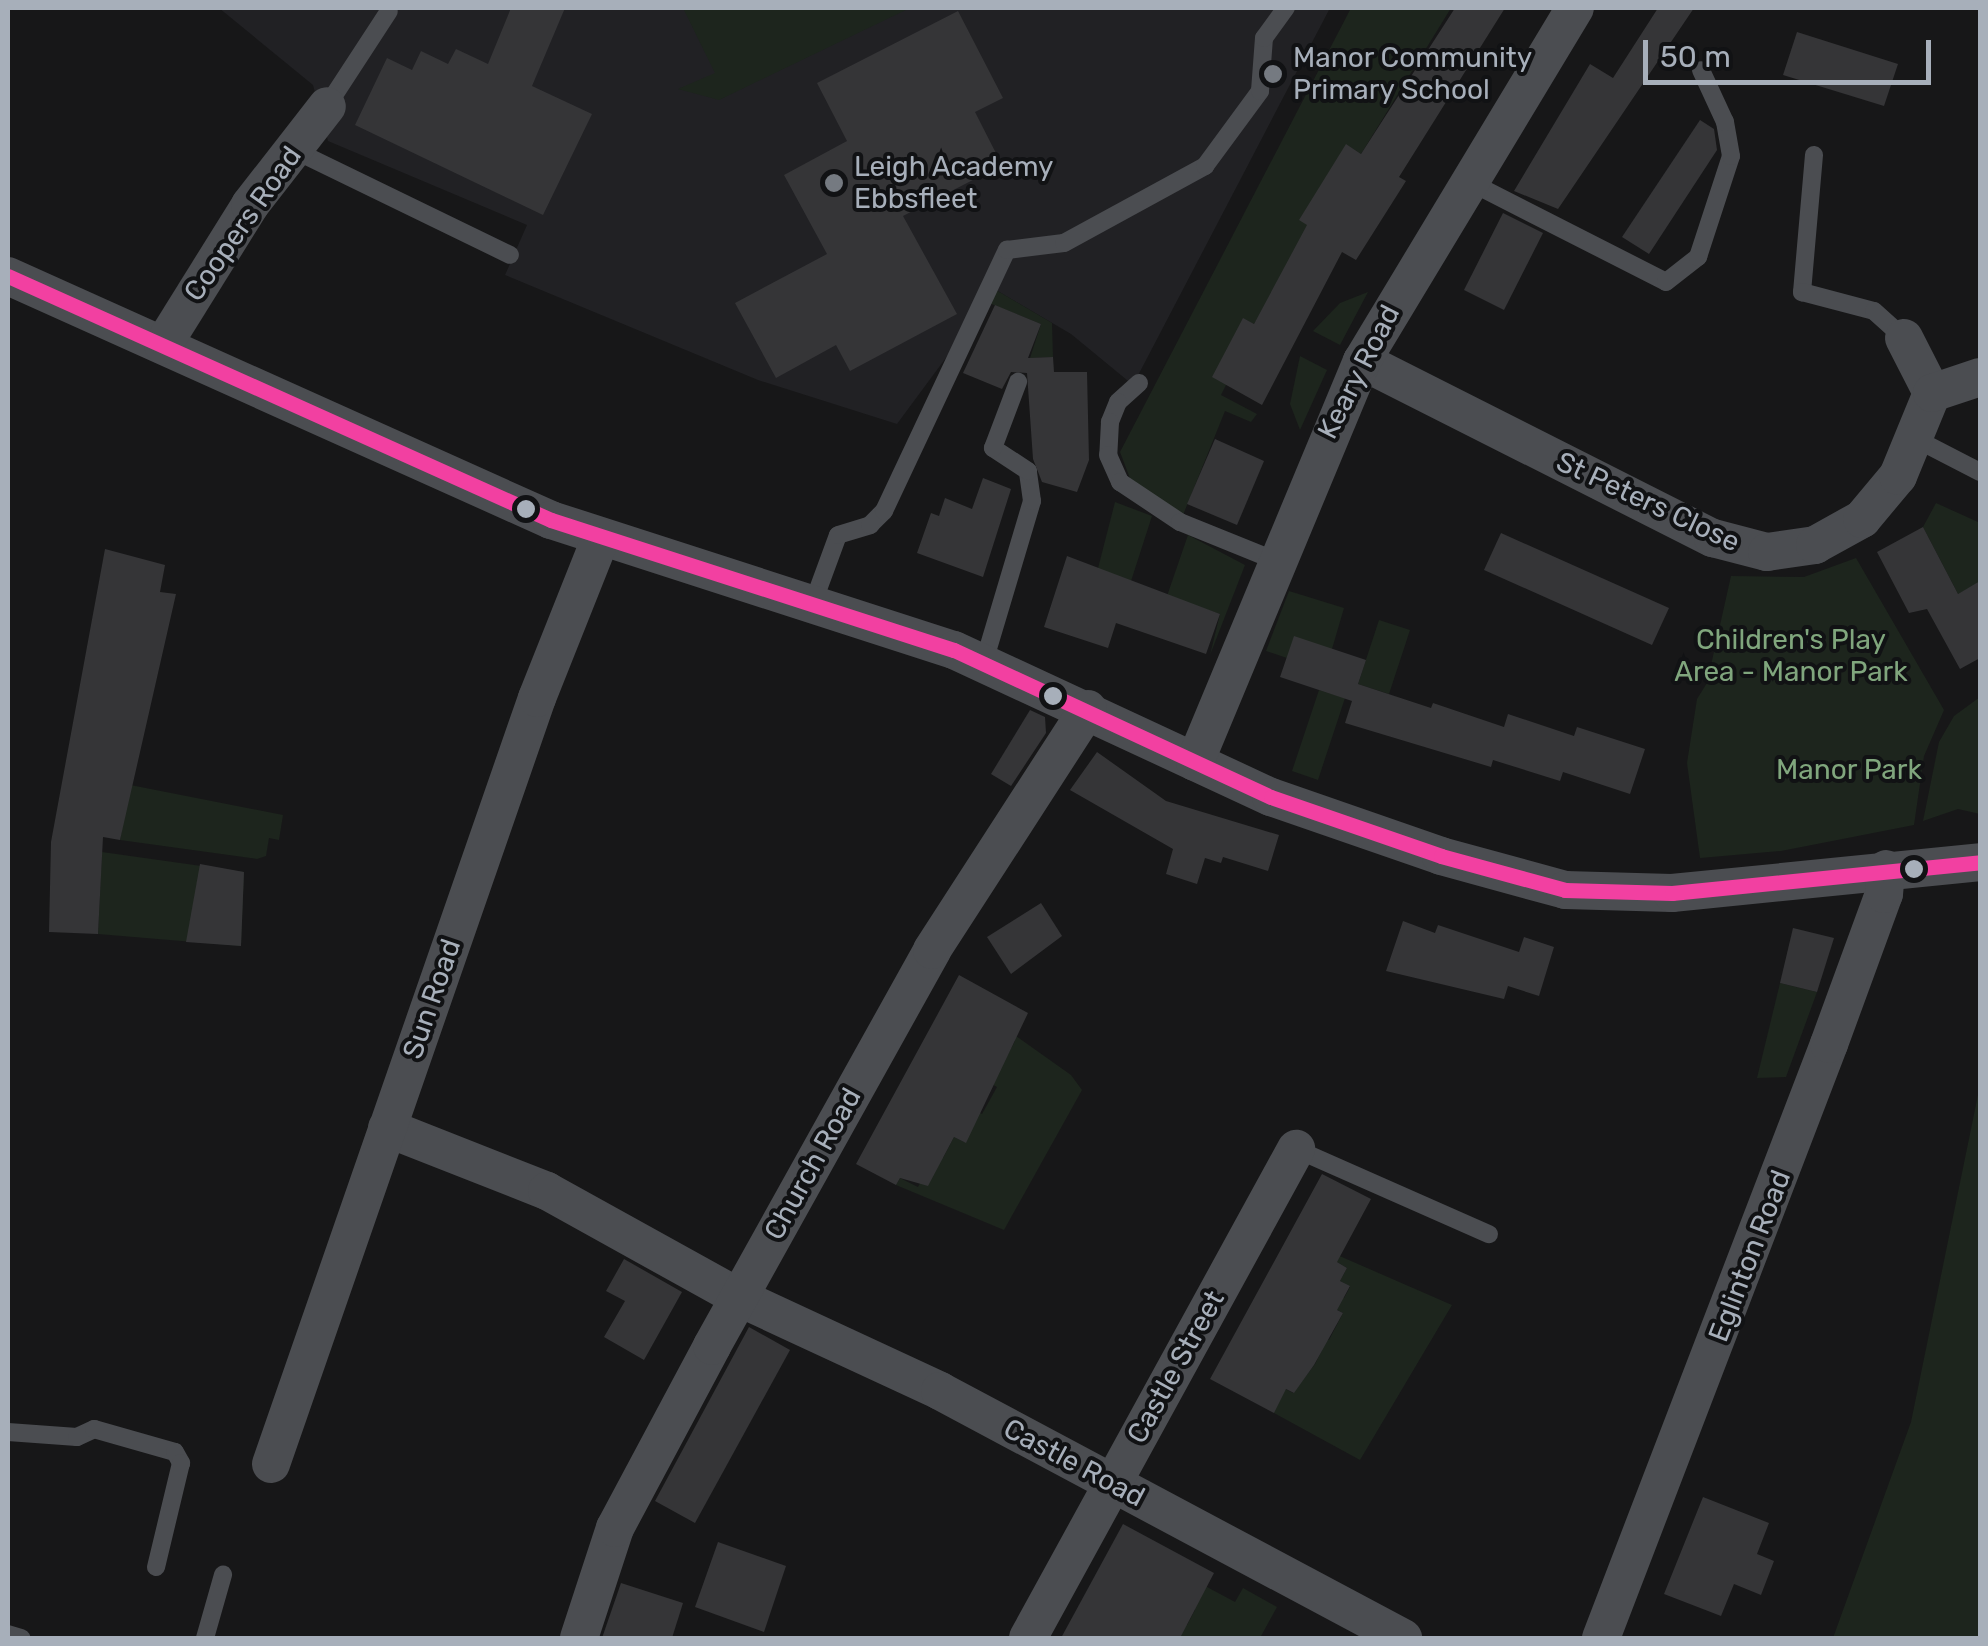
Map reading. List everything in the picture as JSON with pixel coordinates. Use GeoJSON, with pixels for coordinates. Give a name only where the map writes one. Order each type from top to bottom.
{"type":"FeatureCollection","features":[{"type":"Feature","properties":{"kind":"street","name":"Keary Road"},"geometry":{"type":"LineString","coordinates":[[1194,762],[1274,560],[1362,361],[1575,8]]}},
{"type":"Feature","properties":{"kind":"street","name":"Coopers Road"},"geometry":{"type":"LineString","coordinates":[[163,345],[241,220],[328,106]]}},
{"type":"Feature","properties":{"kind":"street"},"geometry":{"type":"LineString","coordinates":[[8,276],[389,450],[601,537],[984,662],[1194,762],[1357,827],[1565,890],[1672,893],[1980,862]]}},
{"type":"Feature","properties":{"kind":"street"},"geometry":{"type":"LineString","coordinates":[[1904,338],[1932,393],[1980,377]]}},
{"type":"Feature","properties":{"kind":"street","name":"St Peters Close"},"geometry":{"type":"LineString","coordinates":[[1362,361],[1686,526],[1760,551],[1808,548],[1856,524],[1890,489],[1916,439],[1932,393]]}},
{"type":"Feature","properties":{"kind":"street","name":"Sun Road"},"geometry":{"type":"LineString","coordinates":[[271,1464],[537,698],[601,537]]}},
{"type":"Feature","properties":{"kind":"street","name":"Church Road"},"geometry":{"type":"LineString","coordinates":[[579,1638],[615,1528],[740,1298],[932,950],[1088,710]]}},
{"type":"Feature","properties":{"kind":"street","name":"Eglinton Road"},"geometry":{"type":"LineString","coordinates":[[1601,1638],[1830,1044],[1884,894],[1886,869]]}},
{"type":"Feature","properties":{"kind":"street","name":"Castle Road"},"geometry":{"type":"LineString","coordinates":[[387,1128],[547,1191],[740,1298],[940,1391],[1403,1638]]}},
{"type":"Feature","properties":{"kind":"street","name":"Castle Street"},"geometry":{"type":"LineString","coordinates":[[1028,1638],[1296,1148]]}},
{"type":"Feature","properties":{"kind":"lane"},"geometry":{"type":"LineString","coordinates":[[814,604],[838,535],[870,525],[884,511],[1007,250],[1064,243],[1205,166],[1260,92],[1264,38],[1286,8]]}},
{"type":"Feature","properties":{"kind":"lane"},"geometry":{"type":"LineString","coordinates":[[328,106],[389,12]]}},
{"type":"Feature","properties":{"kind":"lane"},"geometry":{"type":"LineString","coordinates":[[1468,180],[1666,282],[1698,258],[1732,156],[1725,122],[1700,70]]}},
{"type":"Feature","properties":{"kind":"lane"},"geometry":{"type":"LineString","coordinates":[[294,150],[510,255]]}},
{"type":"Feature","properties":{"kind":"lane"},"geometry":{"type":"LineString","coordinates":[[1814,155],[1802,292],[1874,311],[1904,338]]}},
{"type":"Feature","properties":{"kind":"lane"},"geometry":{"type":"LineString","coordinates":[[984,662],[1032,500],[1028,472],[993,448],[1018,382]]}},
{"type":"Feature","properties":{"kind":"lane"},"geometry":{"type":"LineString","coordinates":[[1138,383],[1118,402],[1110,422],[1108,454],[1120,482],[1180,522],[1274,560]]}},
{"type":"Feature","properties":{"kind":"lane"},"geometry":{"type":"LineString","coordinates":[[1916,439],[1980,472]]}},
{"type":"Feature","properties":{"kind":"lane"},"geometry":{"type":"LineString","coordinates":[[1296,1148],[1489,1234]]}},
{"type":"Feature","properties":{"kind":"lane"},"geometry":{"type":"LineString","coordinates":[[8,1432],[77,1436],[94,1429],[175,1452],[181,1463],[156,1567]]}},
{"type":"Feature","properties":{"kind":"lane"},"geometry":{"type":"LineString","coordinates":[[205,1638],[223,1575]]}},
{"type":"Feature","properties":{"kind":"lane"},"geometry":{"type":"LineString","coordinates":[[8,1634],[21,1638]]}},
{"type":"Feature","properties":{"kind":"shaded area","name":"Leigh Academy Ebbsfleet"},"geometry":{"type":"Polygon","coordinates":[[[219,8],[1330,8],[1133,385],[1071,334],[996,290],[897,424],[758,380],[505,275],[527,225],[328,141],[313,85],[219,8]]]}},
{"type":"Feature","properties":{"kind":"green space"},"geometry":{"type":"Polygon","coordinates":[[[683,8],[910,8],[719,100],[678,89],[715,73],[683,8]]]}},
{"type":"Feature","properties":{"kind":"green space"},"geometry":{"type":"Polygon","coordinates":[[[1351,8],[1451,8],[1361,154],[1347,145],[1313,229],[1254,324],[1243,319],[1249,339],[1221,395],[1257,414],[1251,422],[1225,411],[1183,515],[1131,481],[1120,452],[1351,8]]]}},
{"type":"Feature","properties":{"kind":"green space"},"geometry":{"type":"Polygon","coordinates":[[[996,290],[1052,323],[1053,357],[1030,358],[1041,324],[989,303],[996,290]]]}},
{"type":"Feature","properties":{"kind":"green space"},"geometry":{"type":"Polygon","coordinates":[[[1368,292],[1340,345],[1313,331],[1340,303],[1368,292]]]}},
{"type":"Feature","properties":{"kind":"green space"},"geometry":{"type":"Polygon","coordinates":[[[1300,356],[1327,370],[1300,430],[1290,404],[1300,356]]]}},
{"type":"Feature","properties":{"kind":"green space"},"geometry":{"type":"Polygon","coordinates":[[[1115,502],[1152,516],[1123,606],[1096,576],[1115,502]]]}},
{"type":"Feature","properties":{"kind":"green space"},"geometry":{"type":"Polygon","coordinates":[[[1936,503],[1978,522],[1980,595],[1975,585],[1958,594],[1923,527],[1936,503]]]}},
{"type":"Feature","properties":{"kind":"green space"},"geometry":{"type":"Polygon","coordinates":[[[1188,535],[1245,565],[1210,655],[1220,614],[1167,596],[1188,535]]]}},
{"type":"Feature","properties":{"kind":"green space","name":"Manor Park"},"geometry":{"type":"Polygon","coordinates":[[[1856,558],[1944,710],[1924,756],[1914,825],[1781,851],[1700,858],[1687,763],[1697,699],[1707,683],[1731,576],[1804,577],[1856,558]]]}},
{"type":"Feature","properties":{"kind":"green space"},"geometry":{"type":"Polygon","coordinates":[[[1289,591],[1344,608],[1332,649],[1287,658],[1266,651],[1289,591]]]}},
{"type":"Feature","properties":{"kind":"green space"},"geometry":{"type":"Polygon","coordinates":[[[1379,620],[1410,630],[1389,694],[1358,684],[1379,620]]]}},
{"type":"Feature","properties":{"kind":"green space"},"geometry":{"type":"Polygon","coordinates":[[[1319,690],[1345,698],[1318,780],[1292,771],[1319,690]]]}},
{"type":"Feature","properties":{"kind":"green space"},"geometry":{"type":"Polygon","coordinates":[[[1980,697],[1980,814],[1958,809],[1923,821],[1939,742],[1954,716],[1980,697]]]}},
{"type":"Feature","properties":{"kind":"green space"},"geometry":{"type":"Polygon","coordinates":[[[110,781],[283,815],[279,840],[269,838],[266,856],[257,859],[120,840],[127,798],[110,781]]]}},
{"type":"Feature","properties":{"kind":"green space"},"geometry":{"type":"Polygon","coordinates":[[[102,852],[244,872],[241,946],[98,934],[102,852]]]}},
{"type":"Feature","properties":{"kind":"green space"},"geometry":{"type":"Polygon","coordinates":[[[1780,983],[1817,992],[1786,1077],[1757,1078],[1780,983]]]}},
{"type":"Feature","properties":{"kind":"green space"},"geometry":{"type":"Polygon","coordinates":[[[989,1017],[1071,1075],[1082,1090],[1004,1230],[896,1185],[900,1178],[918,1187],[935,1154],[943,1158],[954,1137],[964,1142],[970,1129],[948,1095],[982,1114],[997,1087],[964,1068],[997,1074],[1015,1041],[985,1023],[989,1017]]]}},
{"type":"Feature","properties":{"kind":"green space"},"geometry":{"type":"Polygon","coordinates":[[[1980,1085],[1980,1638],[1833,1638],[1911,1422],[1980,1085]]]}},
{"type":"Feature","properties":{"kind":"green space"},"geometry":{"type":"Polygon","coordinates":[[[1335,1254],[1452,1305],[1360,1460],[1274,1413],[1262,1376],[1293,1393],[1315,1364],[1322,1350],[1295,1322],[1329,1340],[1343,1313],[1309,1295],[1344,1298],[1350,1287],[1340,1281],[1347,1268],[1332,1259],[1335,1254]]]}},
{"type":"Feature","properties":{"kind":"green space"},"geometry":{"type":"Polygon","coordinates":[[[1194,1580],[1235,1602],[1243,1588],[1277,1607],[1260,1638],[1137,1635],[1136,1597],[1187,1625],[1195,1610],[1181,1603],[1194,1580]]]}},
{"type":"Feature","properties":{"kind":"building"},"geometry":{"type":"Polygon","coordinates":[[[511,8],[565,8],[532,86],[592,114],[543,215],[355,125],[387,58],[412,70],[421,51],[448,64],[456,49],[488,64],[511,8]]]}},
{"type":"Feature","properties":{"kind":"building"},"geometry":{"type":"Polygon","coordinates":[[[1455,8],[1505,8],[1399,177],[1406,181],[1356,260],[1342,252],[1262,405],[1212,377],[1243,318],[1254,324],[1307,225],[1299,220],[1346,144],[1361,154],[1455,8]]]}},
{"type":"Feature","properties":{"kind":"building"},"geometry":{"type":"Polygon","coordinates":[[[1658,8],[1694,8],[1558,209],[1514,191],[1590,64],[1613,78],[1658,8]]]}},
{"type":"Feature","properties":{"kind":"building"},"geometry":{"type":"Polygon","coordinates":[[[958,11],[1003,98],[975,112],[1002,165],[903,216],[957,314],[850,371],[836,345],[776,378],[735,303],[827,254],[784,175],[847,141],[817,83],[958,11]]]}},
{"type":"Feature","properties":{"kind":"building"},"geometry":{"type":"Polygon","coordinates":[[[1797,32],[1898,64],[1884,106],[1783,75],[1797,32]]]}},
{"type":"Feature","properties":{"kind":"building"},"geometry":{"type":"Polygon","coordinates":[[[1700,120],[1714,129],[1717,150],[1649,254],[1622,237],[1700,120]]]}},
{"type":"Feature","properties":{"kind":"building"},"geometry":{"type":"Polygon","coordinates":[[[1503,213],[1543,233],[1504,310],[1464,290],[1503,213]]]}},
{"type":"Feature","properties":{"kind":"building"},"geometry":{"type":"Polygon","coordinates":[[[995,305],[1041,324],[1028,358],[1053,357],[1054,372],[1087,372],[1089,460],[1077,492],[1042,482],[1033,459],[1027,373],[1011,372],[1002,389],[963,373],[995,305]]]}},
{"type":"Feature","properties":{"kind":"building"},"geometry":{"type":"Polygon","coordinates":[[[1215,439],[1264,461],[1237,525],[1187,504],[1215,439]]]}},
{"type":"Feature","properties":{"kind":"building"},"geometry":{"type":"Polygon","coordinates":[[[983,478],[1011,489],[983,577],[917,553],[931,513],[939,516],[945,498],[972,509],[983,478]]]}},
{"type":"Feature","properties":{"kind":"building"},"geometry":{"type":"Polygon","coordinates":[[[1923,527],[1958,594],[1980,581],[1980,658],[1960,669],[1927,609],[1909,613],[1877,552],[1923,527]]]}},
{"type":"Feature","properties":{"kind":"building"},"geometry":{"type":"Polygon","coordinates":[[[1501,533],[1669,608],[1652,645],[1484,570],[1501,533]]]}},
{"type":"Feature","properties":{"kind":"building"},"geometry":{"type":"Polygon","coordinates":[[[105,549],[165,565],[160,592],[176,594],[120,840],[103,837],[98,934],[49,932],[51,842],[105,549]]]}},
{"type":"Feature","properties":{"kind":"building"},"geometry":{"type":"Polygon","coordinates":[[[1067,556],[1220,614],[1206,654],[1116,623],[1108,648],[1044,627],[1067,556]]]}},
{"type":"Feature","properties":{"kind":"building"},"geometry":{"type":"Polygon","coordinates":[[[1294,636],[1366,660],[1358,684],[1431,708],[1433,703],[1504,727],[1508,714],[1574,736],[1577,727],[1645,749],[1630,794],[1563,772],[1560,781],[1493,760],[1491,767],[1345,723],[1352,701],[1280,677],[1294,636]]]}},
{"type":"Feature","properties":{"kind":"building"},"geometry":{"type":"Polygon","coordinates":[[[1030,710],[1045,717],[1046,733],[1011,786],[991,774],[1030,710]]]}},
{"type":"Feature","properties":{"kind":"building"},"geometry":{"type":"Polygon","coordinates":[[[1097,752],[1166,801],[1279,835],[1268,871],[1223,857],[1221,863],[1205,858],[1197,884],[1166,874],[1173,849],[1070,790],[1097,752]]]}},
{"type":"Feature","properties":{"kind":"building"},"geometry":{"type":"Polygon","coordinates":[[[200,864],[244,872],[241,946],[186,942],[200,864]]]}},
{"type":"Feature","properties":{"kind":"building"},"geometry":{"type":"Polygon","coordinates":[[[1041,903],[1062,936],[1011,974],[987,937],[1041,903]]]}},
{"type":"Feature","properties":{"kind":"building"},"geometry":{"type":"Polygon","coordinates":[[[1403,921],[1435,933],[1438,925],[1519,952],[1524,937],[1554,947],[1539,996],[1508,986],[1504,999],[1386,971],[1403,921]]]}},
{"type":"Feature","properties":{"kind":"building"},"geometry":{"type":"Polygon","coordinates":[[[1793,928],[1834,938],[1817,992],[1780,983],[1793,928]]]}},
{"type":"Feature","properties":{"kind":"building"},"geometry":{"type":"Polygon","coordinates":[[[959,975],[1028,1013],[966,1143],[954,1137],[928,1186],[900,1178],[896,1185],[856,1164],[959,975]]]}},
{"type":"Feature","properties":{"kind":"building"},"geometry":{"type":"Polygon","coordinates":[[[1322,1174],[1371,1199],[1337,1262],[1347,1268],[1340,1281],[1350,1286],[1337,1310],[1343,1313],[1314,1365],[1294,1393],[1286,1389],[1274,1413],[1210,1379],[1322,1174]]]}},
{"type":"Feature","properties":{"kind":"building"},"geometry":{"type":"Polygon","coordinates":[[[624,1259],[682,1292],[644,1360],[604,1337],[625,1301],[606,1291],[624,1259]]]}},
{"type":"Feature","properties":{"kind":"building"},"geometry":{"type":"Polygon","coordinates":[[[749,1327],[790,1350],[695,1523],[655,1501],[749,1327]]]}},
{"type":"Feature","properties":{"kind":"building"},"geometry":{"type":"Polygon","coordinates":[[[1703,1497],[1769,1523],[1757,1554],[1774,1561],[1761,1595],[1734,1584],[1721,1616],[1664,1594],[1703,1497]]]}},
{"type":"Feature","properties":{"kind":"building"},"geometry":{"type":"Polygon","coordinates":[[[1123,1524],[1214,1573],[1180,1638],[1061,1638],[1123,1524]]]}},
{"type":"Feature","properties":{"kind":"building"},"geometry":{"type":"Polygon","coordinates":[[[718,1542],[786,1566],[764,1632],[695,1607],[718,1542]]]}},
{"type":"Feature","properties":{"kind":"building"},"geometry":{"type":"Polygon","coordinates":[[[621,1583],[683,1603],[672,1638],[602,1638],[621,1583]]]}},
{"type":"Feature","properties":{"kind":"transit line"},"geometry":{"type":"LineString","coordinates":[[8,276],[551,520],[954,650],[1271,797],[1441,856],[1565,890],[1672,893],[1980,862]]}},
{"type":"Feature","properties":{"kind":"place","name":"Manor Community Primary School"},"geometry":{"type":"Point","coordinates":[1273,74]}},
{"type":"Feature","properties":{"kind":"place","name":"Leigh Academy Ebbsfleet"},"geometry":{"type":"Point","coordinates":[834,183]}},
{"type":"Feature","properties":{"kind":"park label","name":"Children's Play Area - Manor Park"},"geometry":{"type":"Point","coordinates":[1791,656]}}]}
